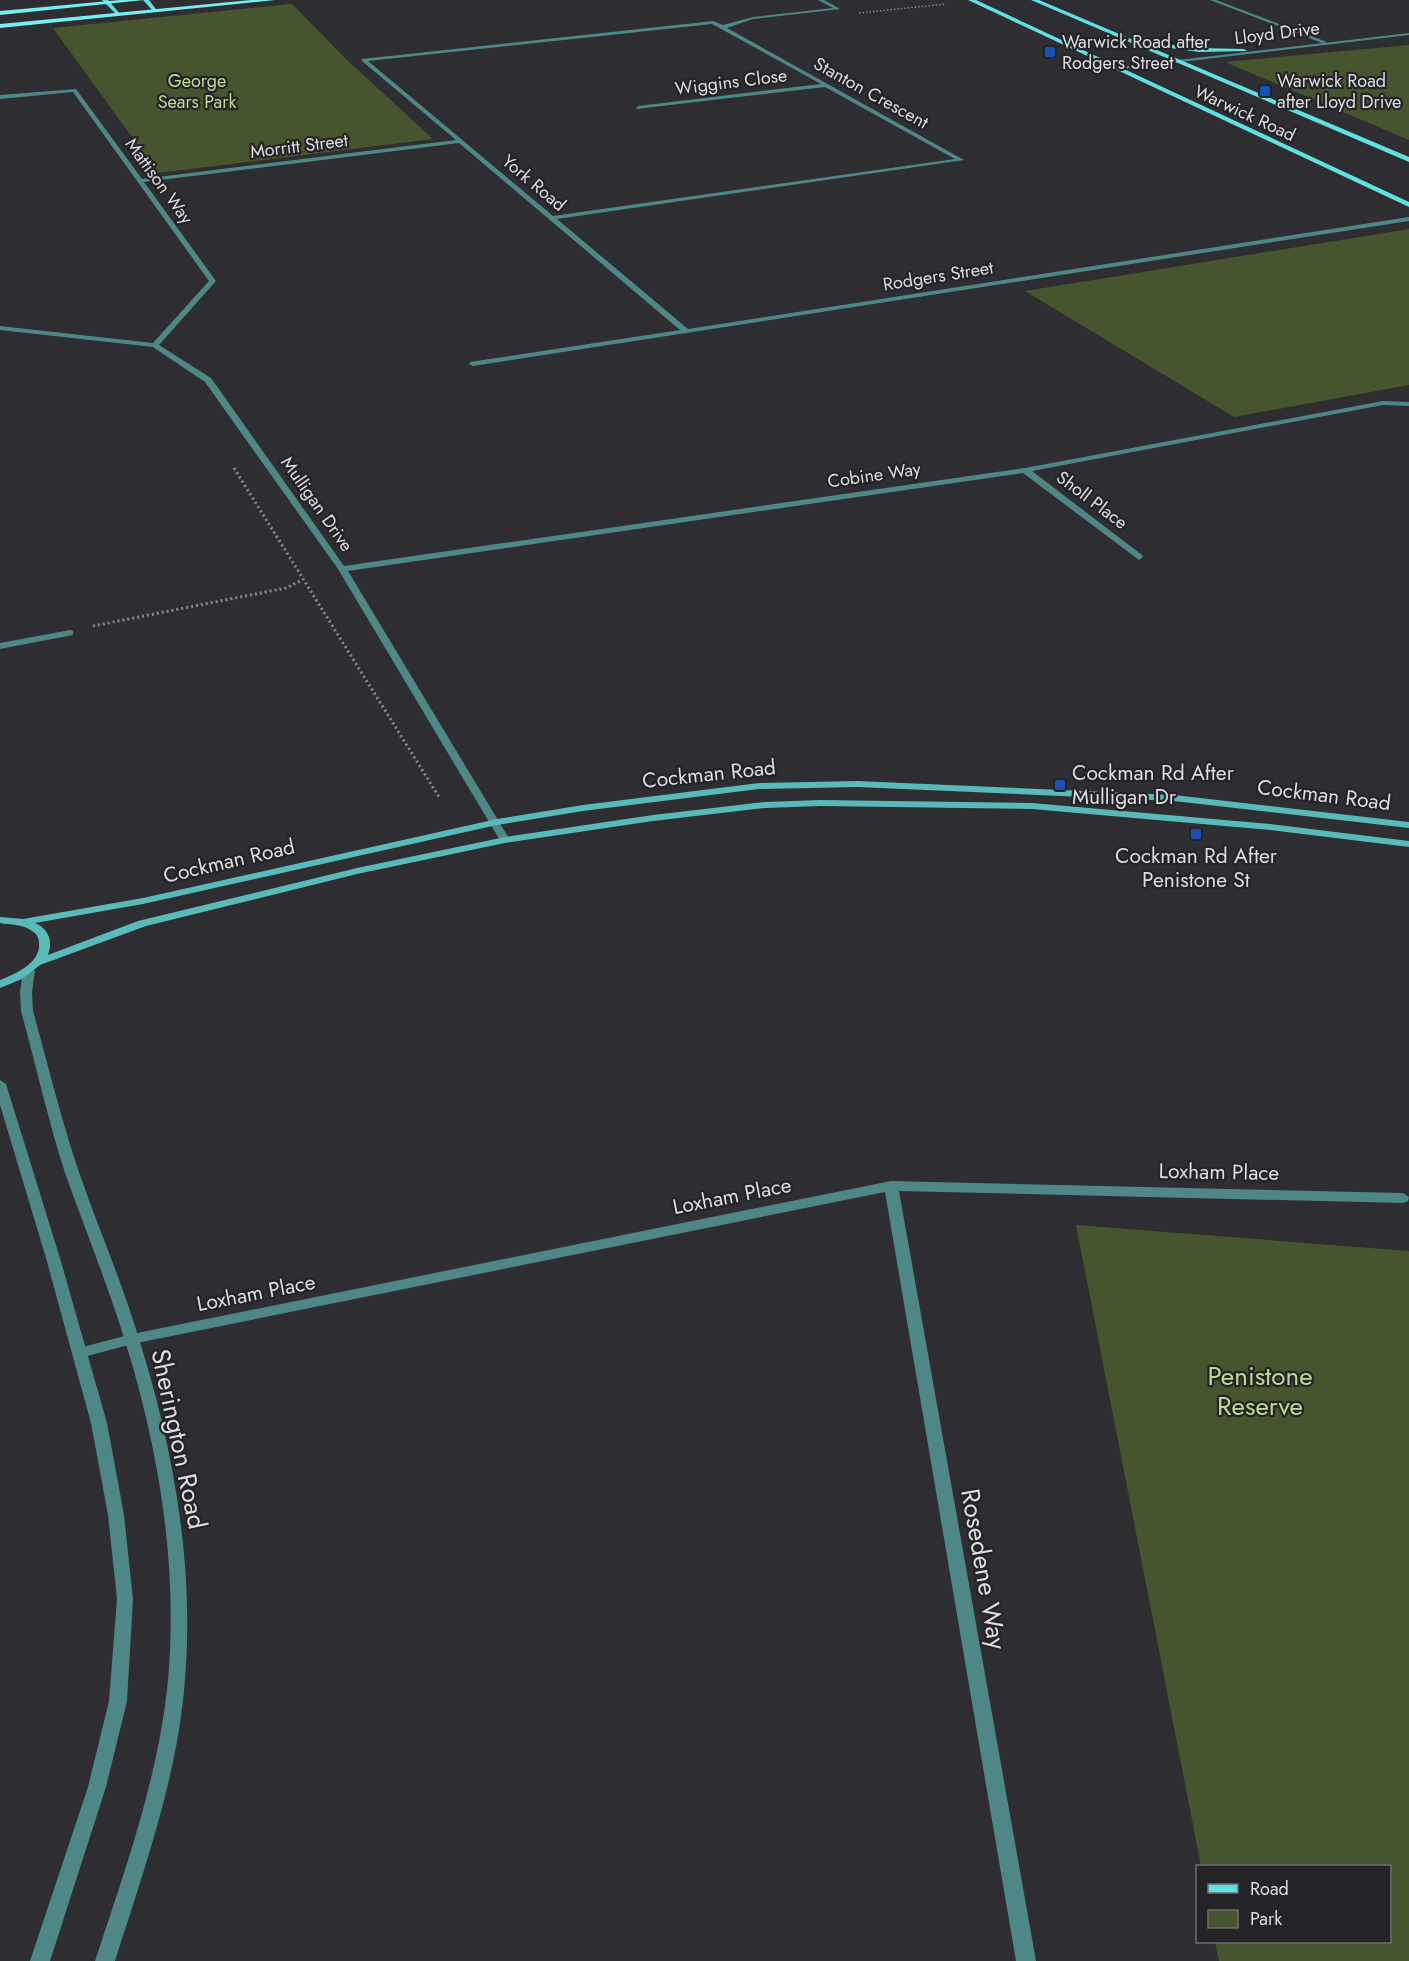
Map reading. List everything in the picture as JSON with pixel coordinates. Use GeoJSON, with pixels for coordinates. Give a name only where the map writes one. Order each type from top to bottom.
{"type":"FeatureCollection","features":[{"type":"Feature","properties":{"kind":"highway"},"geometry":{"type":"LineString","coordinates":[[0,12],[60,0]]}},
{"type":"Feature","properties":{"kind":"highway"},"geometry":{"type":"LineString","coordinates":[[0,12],[143,0]]}},
{"type":"Feature","properties":{"kind":"highway"},"geometry":{"type":"LineString","coordinates":[[0,26],[272,0]]}},
{"type":"Feature","properties":{"kind":"main road"},"geometry":{"type":"LineString","coordinates":[[143,0],[156,11]]}},
{"type":"Feature","properties":{"kind":"main road","name":"Warwick Road"},"geometry":{"type":"LineString","coordinates":[[970,0],[1409,205]]}},
{"type":"Feature","properties":{"kind":"main road","name":"Warwick Road"},"geometry":{"type":"LineString","coordinates":[[1034,0],[1180,60],[1409,160]]}},
{"type":"Feature","properties":{"kind":"main road"},"geometry":{"type":"LineString","coordinates":[[106,2],[119,14]]}},
{"type":"Feature","properties":{"kind":"main road"},"geometry":{"type":"LineString","coordinates":[[1120,37],[1199,50],[1244,51]]}},
{"type":"Feature","properties":{"kind":"main road","name":"Cockman Road"},"geometry":{"type":"LineString","coordinates":[[0,920],[24,922],[142,901],[496,822],[583,808],[759,786],[857,784],[1174,798],[1409,825]]}},
{"type":"Feature","properties":{"kind":"main road","name":"Cockman Road"},"geometry":{"type":"LineString","coordinates":[[0,984],[35,966],[122,930],[184,912],[505,840],[743,808],[842,803],[1032,806],[1270,827],[1409,844]]}},
{"type":"Feature","properties":{"kind":"main road"},"geometry":{"type":"LineString","coordinates":[[24,922],[33,926],[45,938],[46,946],[35,966]]}},
{"type":"Feature","properties":{"kind":"street"},"geometry":{"type":"LineString","coordinates":[[820,0],[838,9]]}},
{"type":"Feature","properties":{"kind":"street"},"geometry":{"type":"LineString","coordinates":[[1212,0],[1324,42]]}},
{"type":"Feature","properties":{"kind":"street"},"geometry":{"type":"LineString","coordinates":[[723,27],[753,18],[838,9]]}},
{"type":"Feature","properties":{"kind":"street","name":"Stanton Crescent"},"geometry":{"type":"LineString","coordinates":[[364,60],[713,22],[961,160],[552,218]]}},
{"type":"Feature","properties":{"kind":"street","name":"Lloyd Drive"},"geometry":{"type":"LineString","coordinates":[[1113,68],[1244,51],[1409,34]]}},
{"type":"Feature","properties":{"kind":"street","name":"York Road"},"geometry":{"type":"LineString","coordinates":[[364,60],[685,330]]}},
{"type":"Feature","properties":{"kind":"street","name":"Wiggins Close"},"geometry":{"type":"LineString","coordinates":[[638,108],[827,85]]}},
{"type":"Feature","properties":{"kind":"street","name":"Mattison Way"},"geometry":{"type":"LineString","coordinates":[[0,97],[74,90],[213,280],[155,345]]}},
{"type":"Feature","properties":{"kind":"street","name":"Morritt Street"},"geometry":{"type":"LineString","coordinates":[[141,181],[461,141]]}},
{"type":"Feature","properties":{"kind":"street","name":"Rodgers Street"},"geometry":{"type":"LineString","coordinates":[[473,364],[1409,219]]}},
{"type":"Feature","properties":{"kind":"street","name":"Mulligan Drive"},"geometry":{"type":"LineString","coordinates":[[0,328],[155,345],[208,380],[342,569],[505,840]]}},
{"type":"Feature","properties":{"kind":"street","name":"Cobine Way"},"geometry":{"type":"LineString","coordinates":[[342,569],[1025,470],[1383,403],[1409,404]]}},
{"type":"Feature","properties":{"kind":"street","name":"Sholl Place"},"geometry":{"type":"LineString","coordinates":[[1025,470],[1139,557]]}},
{"type":"Feature","properties":{"kind":"street"},"geometry":{"type":"LineString","coordinates":[[0,646],[70,633]]}},
{"type":"Feature","properties":{"kind":"street","name":"Sherington Road"},"geometry":{"type":"LineString","coordinates":[[35,966],[26,992],[27,1011],[68,1158],[132,1339],[162,1456],[175,1543],[179,1641],[169,1732],[153,1814],[105,1961]]}},
{"type":"Feature","properties":{"kind":"street"},"geometry":{"type":"LineString","coordinates":[[0,1084],[99,1423],[116,1515],[124,1610],[116,1711],[97,1786],[40,1961]]}},
{"type":"Feature","properties":{"kind":"street","name":"Loxham Place"},"geometry":{"type":"LineString","coordinates":[[80,1353],[132,1339],[891,1186],[1403,1198]]}},
{"type":"Feature","properties":{"kind":"street","name":"Rosedene Way"},"geometry":{"type":"LineString","coordinates":[[891,1186],[1026,1961]]}},
{"type":"Feature","properties":{"kind":"path"},"geometry":{"type":"LineString","coordinates":[[838,9],[861,13],[946,4]]}},
{"type":"Feature","properties":{"kind":"path"},"geometry":{"type":"LineString","coordinates":[[229,460],[439,797]]}},
{"type":"Feature","properties":{"kind":"path"},"geometry":{"type":"LineString","coordinates":[[70,633],[107,621],[286,588],[302,580]]}},
{"type":"Feature","properties":{"kind":"green space","name":"George Sears Park"},"geometry":{"type":"Polygon","coordinates":[[[292,4],[346,59],[433,139],[158,173],[53,28],[292,4]]]}},
{"type":"Feature","properties":{"kind":"green space"},"geometry":{"type":"Polygon","coordinates":[[[1409,45],[1409,140],[1225,62],[1409,45]]]}},
{"type":"Feature","properties":{"kind":"green space"},"geometry":{"type":"Polygon","coordinates":[[[1409,229],[1409,385],[1234,417],[1025,291],[1409,229]]]}},
{"type":"Feature","properties":{"kind":"green space","name":"Penistone Reserve"},"geometry":{"type":"Polygon","coordinates":[[[1076,1225],[1409,1251],[1409,1961],[1219,1961],[1215,1943],[1391,1943],[1391,1865],[1201,1865],[1076,1225]]]}},
{"type":"Feature","properties":{"kind":"place","name":"Warwick Road after Rodgers Street"},"geometry":{"type":"Point","coordinates":[1050,52]}},
{"type":"Feature","properties":{"kind":"place","name":"Warwick Road after Lloyd Drive"},"geometry":{"type":"Point","coordinates":[1265,91]}},
{"type":"Feature","properties":{"kind":"place","name":"Cockman Rd After Mulligan Dr"},"geometry":{"type":"Point","coordinates":[1060,785]}},
{"type":"Feature","properties":{"kind":"place","name":"Cockman Rd After Penistone St"},"geometry":{"type":"Point","coordinates":[1196,834]}}]}
